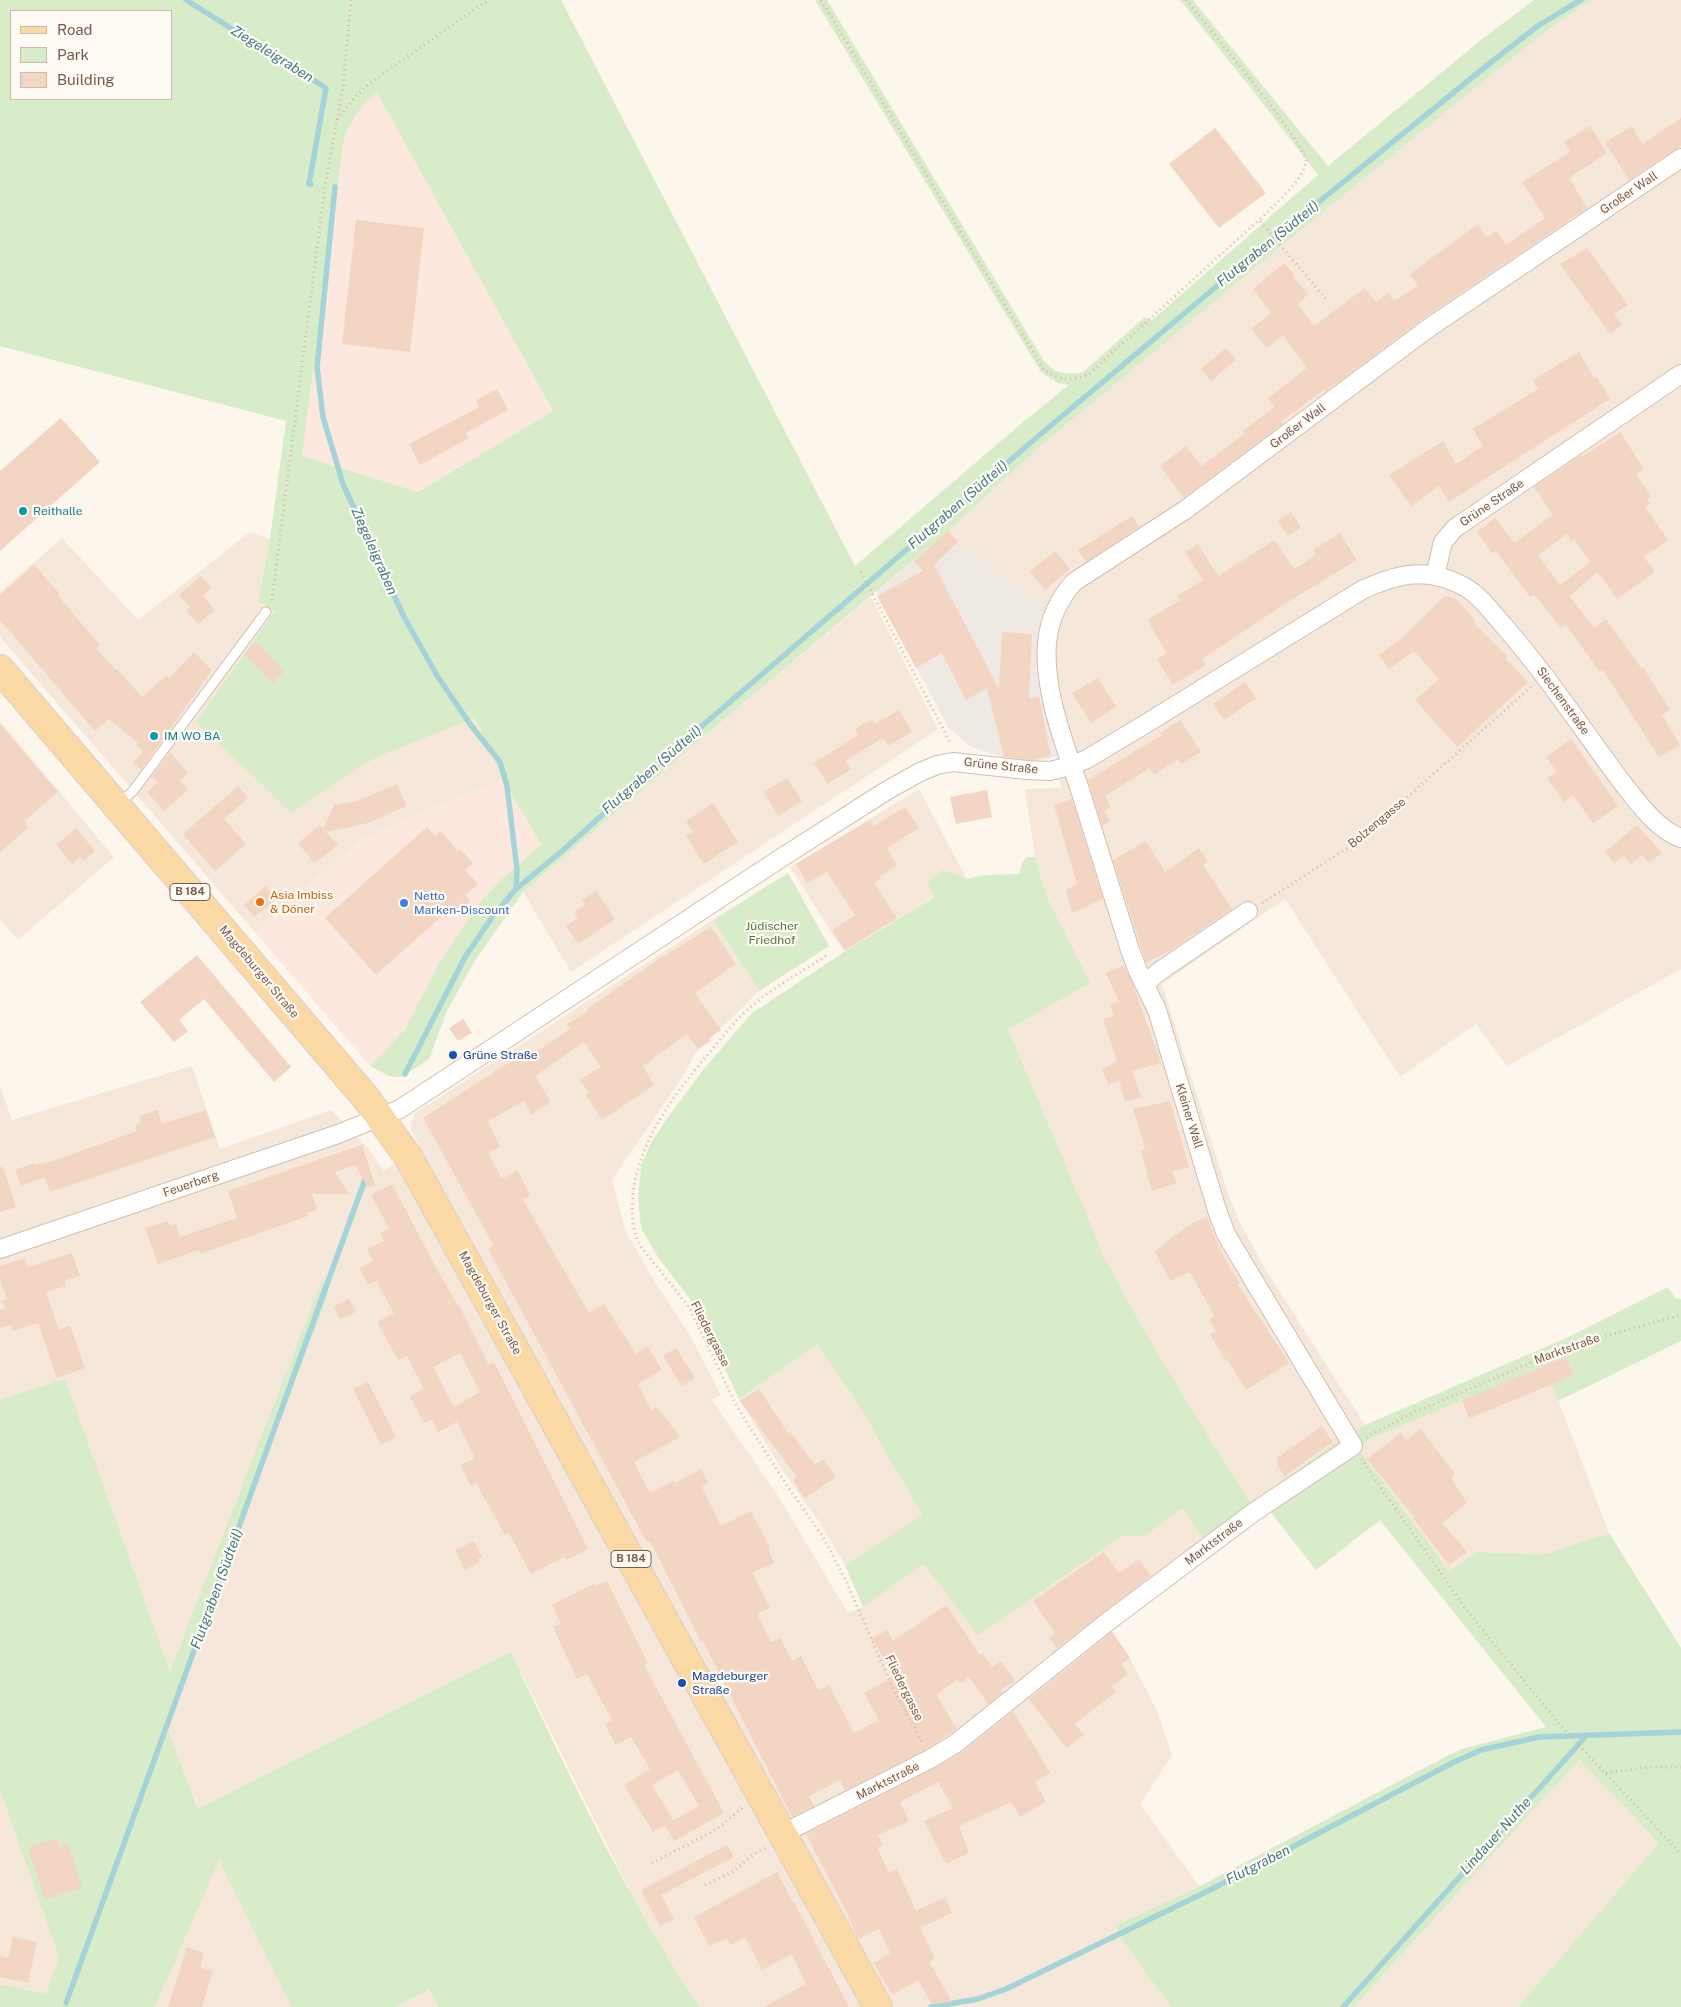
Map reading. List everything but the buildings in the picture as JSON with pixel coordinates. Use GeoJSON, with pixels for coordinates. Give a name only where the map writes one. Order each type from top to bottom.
{"type":"FeatureCollection","features":[{"type":"Feature","properties":{"kind":"main road","name":"Magdeburger Straße"},"geometry":{"type":"LineString","coordinates":[[0,669],[380,1116],[409,1158],[877,2006]]}},
{"type":"Feature","properties":{"kind":"street","name":"Großer Wall"},"geometry":{"type":"LineString","coordinates":[[1070,766],[1047,674],[1046,659],[1047,641],[1054,615],[1065,592],[1074,582],[1185,510],[1430,327],[1681,158]]}},
{"type":"Feature","properties":{"kind":"street","name":"Grüne Straße"},"geometry":{"type":"LineString","coordinates":[[380,1116],[400,1109],[782,858],[886,791],[920,772],[937,765],[953,762],[1043,771],[1070,766],[1087,759],[1362,590],[1385,580],[1406,574],[1435,576],[1443,542],[1455,528],[1681,374]]}},
{"type":"Feature","properties":{"kind":"street","name":"Siechenstraße"},"geometry":{"type":"LineString","coordinates":[[1435,576],[1457,582],[1471,590],[1544,675],[1637,800],[1663,827],[1681,838]]}},
{"type":"Feature","properties":{"kind":"street","name":"Kleiner Wall"},"geometry":{"type":"LineString","coordinates":[[1070,766],[1130,950],[1157,1010],[1217,1210],[1226,1234],[1354,1446]]}},
{"type":"Feature","properties":{"kind":"street"},"geometry":{"type":"LineString","coordinates":[[1145,984],[1157,973],[1248,911]]}},
{"type":"Feature","properties":{"kind":"street","name":"Feuerberg"},"geometry":{"type":"LineString","coordinates":[[0,1249],[338,1134],[380,1116]]}},
{"type":"Feature","properties":{"kind":"street","name":"Marktstraße"},"geometry":{"type":"LineString","coordinates":[[783,1836],[955,1744],[1106,1623],[1254,1512],[1354,1446]]}},
{"type":"Feature","properties":{"kind":"lane"},"geometry":{"type":"LineString","coordinates":[[117,806],[133,791],[266,612]]}},
{"type":"Feature","properties":{"kind":"path"},"geometry":{"type":"LineString","coordinates":[[266,612],[272,600],[325,186],[343,88],[351,0]]}},
{"type":"Feature","properties":{"kind":"path"},"geometry":{"type":"LineString","coordinates":[[337,120],[356,96],[370,83],[488,0]]}},
{"type":"Feature","properties":{"kind":"path"},"geometry":{"type":"LineString","coordinates":[[821,0],[1044,370],[1062,379],[1078,379],[1090,373],[1259,220],[1304,169],[1306,160],[1304,152],[1277,114],[1186,0]]}},
{"type":"Feature","properties":{"kind":"path"},"geometry":{"type":"LineString","coordinates":[[1259,220],[1326,299]]}},
{"type":"Feature","properties":{"kind":"path"},"geometry":{"type":"LineString","coordinates":[[862,572],[951,744]]}},
{"type":"Feature","properties":{"kind":"path","name":"Bolzengasse"},"geometry":{"type":"LineString","coordinates":[[1248,911],[1357,842],[1544,675]]}},
{"type":"Feature","properties":{"kind":"path","name":"Fliedergasse"},"geometry":{"type":"LineString","coordinates":[[826,956],[747,1010],[671,1102],[652,1131],[638,1165],[634,1186],[632,1219],[635,1236],[641,1246],[688,1308],[736,1407],[786,1484],[824,1537],[890,1682],[930,1759]]}},
{"type":"Feature","properties":{"kind":"path","name":"Marktstraße"},"geometry":{"type":"LineString","coordinates":[[1354,1446],[1375,1431],[1413,1413],[1570,1346],[1681,1315]]}},
{"type":"Feature","properties":{"kind":"path"},"geometry":{"type":"LineString","coordinates":[[1354,1446],[1468,1612],[1560,1725],[1681,1854]]}},
{"type":"Feature","properties":{"kind":"path"},"geometry":{"type":"LineString","coordinates":[[1606,1773],[1650,1767],[1681,1767]]}},
{"type":"Feature","properties":{"kind":"path"},"geometry":{"type":"LineString","coordinates":[[652,1863],[716,1830],[747,1804],[761,1796]]}},
{"type":"Feature","properties":{"kind":"path"},"geometry":{"type":"LineString","coordinates":[[705,1885],[732,1872],[757,1852],[783,1836]]}},
{"type":"Feature","properties":{"kind":"shaded area"},"geometry":{"type":"Polygon","coordinates":[[[1592,0],[1681,0],[1681,969],[1507,1066],[1476,1024],[1400,1077],[1285,899],[1162,984],[1228,1194],[1240,1223],[1266,1270],[1365,1425],[1338,1440],[1251,1504],[1130,1309],[1099,1248],[1008,1028],[1048,900],[1035,857],[1025,789],[1061,788],[1042,674],[958,542],[948,531],[1042,445],[1274,252],[1496,71],[1556,24],[1592,0]]]}},
{"type":"Feature","properties":{"kind":"shaded area"},"geometry":{"type":"Polygon","coordinates":[[[377,93],[553,411],[417,492],[302,456],[344,139],[357,110],[377,93]]]}},
{"type":"Feature","properties":{"kind":"shaded area"},"geometry":{"type":"Polygon","coordinates":[[[948,531],[958,542],[1046,610],[1042,674],[1056,757],[1021,763],[971,747],[948,727],[877,592],[948,531]]]}},
{"type":"Feature","properties":{"kind":"shaded area"},"geometry":{"type":"Polygon","coordinates":[[[250,532],[270,539],[258,602],[275,609],[196,722],[292,812],[356,769],[380,756],[475,718],[503,779],[390,826],[360,841],[255,932],[0,637],[0,592],[62,538],[138,620],[250,532]]]}},
{"type":"Feature","properties":{"kind":"shaded area"},"geometry":{"type":"Polygon","coordinates":[[[871,597],[938,729],[571,972],[523,892],[701,739],[871,597]]]}},
{"type":"Feature","properties":{"kind":"shaded area"},"geometry":{"type":"Polygon","coordinates":[[[0,721],[114,857],[18,940],[0,919],[0,721]]]}},
{"type":"Feature","properties":{"kind":"shaded area"},"geometry":{"type":"Polygon","coordinates":[[[503,779],[541,846],[502,879],[439,963],[405,1029],[370,1066],[255,932],[360,841],[390,826],[503,779]]]}},
{"type":"Feature","properties":{"kind":"shaded area"},"geometry":{"type":"Polygon","coordinates":[[[919,789],[967,879],[934,896],[844,952],[790,867],[919,789]]]}},
{"type":"Feature","properties":{"kind":"shaded area"},"geometry":{"type":"Polygon","coordinates":[[[713,920],[759,991],[694,1055],[683,1076],[612,1180],[625,1230],[650,1274],[691,1337],[721,1395],[712,1400],[780,1499],[848,1613],[863,1607],[924,1564],[1121,1536],[1145,1536],[1182,1507],[1204,1539],[1102,1616],[1130,1658],[1157,1711],[1172,1755],[1140,1804],[1199,1886],[1117,1925],[1123,1941],[1171,2007],[699,2007],[665,1954],[631,1893],[511,1652],[199,1810],[165,1723],[329,1293],[323,1277],[170,1673],[65,1380],[0,1400],[0,1085],[12,1120],[192,1066],[220,1149],[331,1110],[369,1149],[384,1171],[419,1144],[411,1130],[411,1123],[415,1113],[713,920]]]}},
{"type":"Feature","properties":{"kind":"shaded area"},"geometry":{"type":"Polygon","coordinates":[[[817,1345],[856,1400],[922,1515],[845,1565],[820,1523],[782,1470],[739,1399],[817,1345]]]}},
{"type":"Feature","properties":{"kind":"shaded area"},"geometry":{"type":"Polygon","coordinates":[[[1552,1384],[1609,1533],[1546,1554],[1476,1552],[1449,1571],[1358,1448],[1372,1438],[1462,1400],[1469,1419],[1552,1384]]]}},
{"type":"Feature","properties":{"kind":"shaded area"},"geometry":{"type":"Polygon","coordinates":[[[1579,1760],[1659,1843],[1518,2007],[1354,2007],[1579,1760]]]}},
{"type":"Feature","properties":{"kind":"shaded area"},"geometry":{"type":"Polygon","coordinates":[[[0,1790],[59,1957],[46,1994],[0,1984],[0,1790]]]}},
{"type":"Feature","properties":{"kind":"shaded area"},"geometry":{"type":"Polygon","coordinates":[[[219,1859],[292,2007],[155,2007],[219,1859]]]}},
{"type":"Feature","properties":{"kind":"shaded area"},"geometry":{"type":"Polygon","coordinates":[[[431,1990],[438,2007],[394,2007],[431,1990]]]}},
{"type":"Feature","properties":{"kind":"green space"},"geometry":{"type":"Polygon","coordinates":[[[0,0],[561,0],[855,566],[1069,385],[1058,383],[1041,372],[815,0],[827,0],[1044,361],[1057,371],[1082,373],[1145,317],[1151,321],[1318,175],[1180,0],[1193,0],[1328,166],[1481,40],[1534,0],[1592,0],[1556,24],[1496,71],[1042,445],[948,531],[523,892],[474,962],[447,1011],[429,1059],[402,1077],[389,1076],[370,1066],[405,1029],[439,963],[483,899],[502,879],[541,845],[503,779],[475,718],[380,756],[356,769],[292,813],[196,722],[275,610],[258,602],[270,539],[286,421],[0,346],[0,0]],[[377,93],[357,113],[344,139],[302,456],[418,492],[553,411],[377,93]]]}},
{"type":"Feature","properties":{"kind":"green space"},"geometry":{"type":"Polygon","coordinates":[[[1027,857],[1035,857],[1048,900],[1090,983],[1008,1029],[1100,1247],[1082,1258],[1099,1248],[1153,1346],[1251,1504],[1338,1440],[1365,1425],[1573,1335],[1668,1287],[1675,1298],[1681,1299],[1681,1341],[1558,1401],[1552,1384],[1574,1375],[1566,1357],[1372,1438],[1358,1448],[1449,1571],[1476,1552],[1546,1554],[1609,1533],[1681,1648],[1681,2007],[1518,2007],[1659,1843],[1579,1760],[1354,2007],[1171,2007],[1123,1941],[1116,1925],[1200,1886],[1462,1749],[1546,1727],[1380,1520],[1316,1570],[1269,1510],[1111,1631],[1101,1616],[1204,1539],[1182,1508],[1145,1536],[1121,1536],[978,1635],[924,1564],[863,1607],[845,1565],[922,1515],[856,1400],[817,1345],[739,1399],[694,1304],[658,1257],[641,1228],[638,1199],[641,1165],[651,1143],[703,1070],[751,1014],[844,952],[934,897],[927,882],[943,870],[967,879],[986,875],[1019,874],[1022,863],[1027,857]]]}},
{"type":"Feature","properties":{"kind":"green space","name":"Jüdischer Friedhof"},"geometry":{"type":"Polygon","coordinates":[[[788,873],[829,946],[759,991],[713,920],[788,873]]]}},
{"type":"Feature","properties":{"kind":"green space"},"geometry":{"type":"Polygon","coordinates":[[[323,1277],[329,1293],[165,1722],[198,1809],[511,1652],[554,1743],[622,1877],[672,1965],[699,2007],[438,2007],[430,1990],[394,2007],[292,2007],[219,1860],[155,2007],[0,2007],[0,1984],[46,1994],[59,1957],[0,1790],[0,1400],[65,1379],[170,1672],[323,1277]]]}},
{"type":"Feature","properties":{"kind":"waterway","name":"Ziegeleigraben"},"geometry":{"type":"LineString","coordinates":[[186,0],[326,88],[309,184],[311,184]]}},
{"type":"Feature","properties":{"kind":"waterway","name":"Flutgraben (Südteil)"},"geometry":{"type":"LineString","coordinates":[[405,1074],[465,957],[493,916],[516,889],[1036,438],[1267,244],[1490,63],[1539,25],[1581,0]]}},
{"type":"Feature","properties":{"kind":"waterway","name":"Ziegeleigraben"},"geometry":{"type":"LineString","coordinates":[[335,187],[317,367],[323,417],[343,484],[404,617],[438,677],[470,724],[500,762],[507,786],[517,870],[516,889]]}},
{"type":"Feature","properties":{"kind":"waterway","name":"Flutgraben (Südteil)"},"geometry":{"type":"LineString","coordinates":[[66,2003],[367,1174]]}},
{"type":"Feature","properties":{"kind":"waterway","name":"Flutgraben"},"geometry":{"type":"LineString","coordinates":[[931,2007],[978,1999],[1006,1989],[1212,1889],[1454,1762],[1481,1750],[1539,1737],[1681,1732]]}},
{"type":"Feature","properties":{"kind":"waterway","name":"Lindauer Nuthe"},"geometry":{"type":"LineString","coordinates":[[1343,2007],[1587,1735]]}},
{"type":"Feature","properties":{"kind":"place","name":"Reithalle"},"geometry":{"type":"Point","coordinates":[23,511]}},
{"type":"Feature","properties":{"kind":"place","name":"IM WO BA"},"geometry":{"type":"Point","coordinates":[154,736]}},
{"type":"Feature","properties":{"kind":"place","name":"Asia Imbiss & Döner"},"geometry":{"type":"Point","coordinates":[260,902]}},
{"type":"Feature","properties":{"kind":"place","name":"Netto Marken-Discount"},"geometry":{"type":"Point","coordinates":[404,903]}},
{"type":"Feature","properties":{"kind":"place","name":"Grüne Straße"},"geometry":{"type":"Point","coordinates":[453,1055]}},
{"type":"Feature","properties":{"kind":"place","name":"Magdeburger Straße"},"geometry":{"type":"Point","coordinates":[682,1683]}}]}
